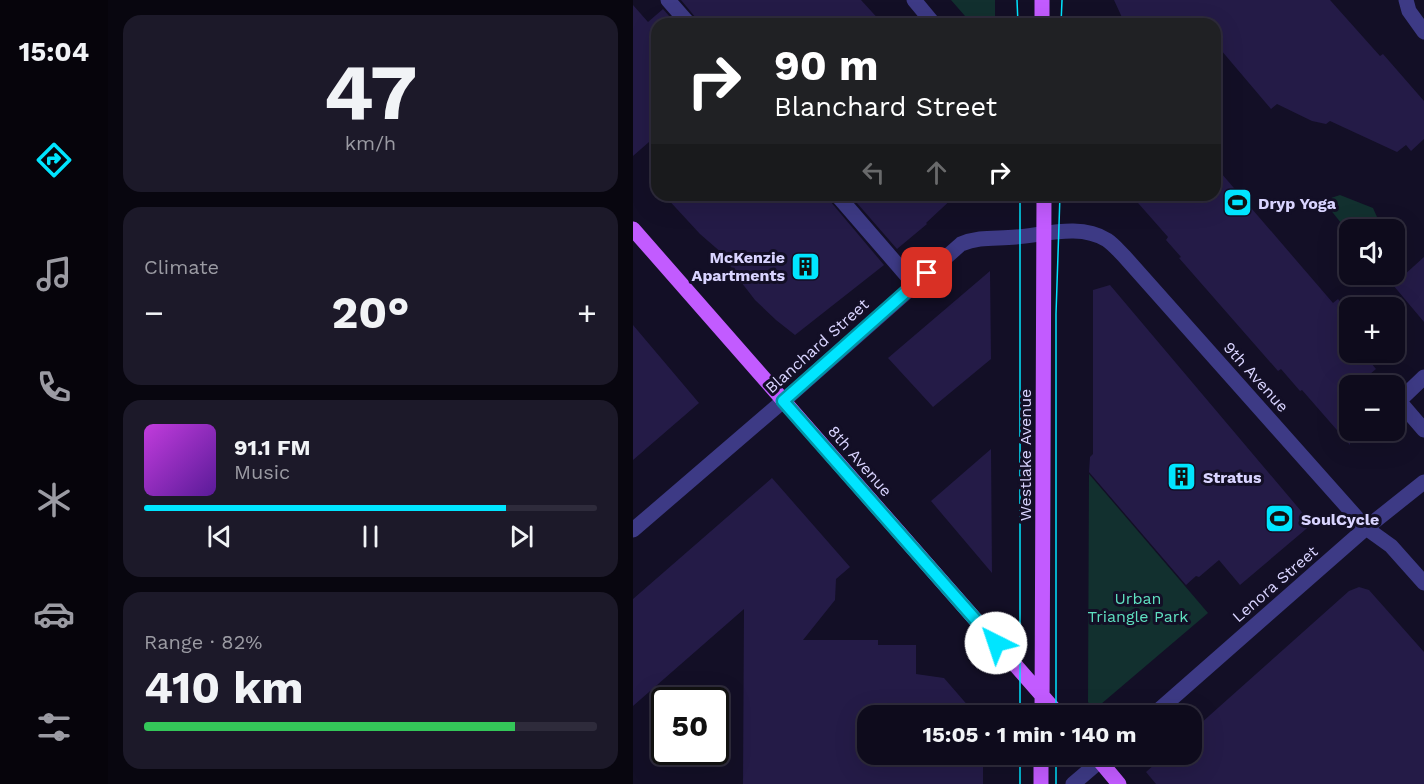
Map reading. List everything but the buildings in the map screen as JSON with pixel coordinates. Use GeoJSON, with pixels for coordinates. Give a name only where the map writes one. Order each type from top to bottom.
{"type":"FeatureCollection","features":[{"type":"Feature","properties":{"kind":"main road"},"geometry":{"type":"LineString","coordinates":[[1042,0],[1042,18]]}},
{"type":"Feature","properties":{"kind":"main road","name":"Westlake Avenue"},"geometry":{"type":"LineString","coordinates":[[1043,705],[1044,201]]}},
{"type":"Feature","properties":{"kind":"main road","name":"8th Avenue"},"geometry":{"type":"LineString","coordinates":[[633,229],[1051,705]]}},
{"type":"Feature","properties":{"kind":"main road"},"geometry":{"type":"LineString","coordinates":[[1041,765],[1041,784]]}},
{"type":"Feature","properties":{"kind":"main road"},"geometry":{"type":"LineString","coordinates":[[1106,765],[1119,784]]}},
{"type":"Feature","properties":{"kind":"street"},"geometry":{"type":"LineString","coordinates":[[668,0],[684,18]]}},
{"type":"Feature","properties":{"kind":"street"},"geometry":{"type":"LineString","coordinates":[[913,0],[929,18]]}},
{"type":"Feature","properties":{"kind":"street"},"geometry":{"type":"LineString","coordinates":[[1406,0],[1409,11],[1424,32]]}},
{"type":"Feature","properties":{"kind":"street"},"geometry":{"type":"LineString","coordinates":[[842,201],[914,285]]}},
{"type":"Feature","properties":{"kind":"street","name":"9th Avenue"},"geometry":{"type":"LineString","coordinates":[[1044,233],[1081,231],[1107,240],[1124,256],[1366,528],[1391,546],[1424,583]]}},
{"type":"Feature","properties":{"kind":"street","name":"Blanchard Street"},"geometry":{"type":"LineString","coordinates":[[633,530],[961,244],[982,237],[1012,237],[1044,233]]}},
{"type":"Feature","properties":{"kind":"street"},"geometry":{"type":"LineString","coordinates":[[1424,377],[1399,401],[1424,430]]}},
{"type":"Feature","properties":{"kind":"street","name":"Lenora Street"},"geometry":{"type":"LineString","coordinates":[[1165,705],[1366,528],[1424,482]]}},
{"type":"Feature","properties":{"kind":"street"},"geometry":{"type":"LineString","coordinates":[[1073,784],[1092,765]]}},
{"type":"Feature","properties":{"kind":"green space"},"geometry":{"type":"Polygon","coordinates":[[[951,0],[995,0],[995,17],[967,18],[951,0]]]}},
{"type":"Feature","properties":{"kind":"green space"},"geometry":{"type":"Polygon","coordinates":[[[1340,195],[1373,208],[1376,219],[1339,220],[1329,208],[1331,198],[1340,195]]]}},
{"type":"Feature","properties":{"kind":"green space","name":"Urban Triangle Park"},"geometry":{"type":"Polygon","coordinates":[[[1089,474],[1208,613],[1100,705],[1090,705],[1088,702],[1089,474]]]}},
{"type":"Feature","properties":{"kind":"tram line"},"geometry":{"type":"LineString","coordinates":[[1017,0],[1018,18]]}},
{"type":"Feature","properties":{"kind":"tram line"},"geometry":{"type":"LineString","coordinates":[[1061,18],[1062,0]]}},
{"type":"Feature","properties":{"kind":"tram line"},"geometry":{"type":"LineString","coordinates":[[1020,201],[1020,705]]}},
{"type":"Feature","properties":{"kind":"tram line"},"geometry":{"type":"LineString","coordinates":[[1056,705],[1056,314],[1060,201]]}},
{"type":"Feature","properties":{"kind":"tram line"},"geometry":{"type":"LineString","coordinates":[[1020,765],[1020,784]]}},
{"type":"Feature","properties":{"kind":"tram line"},"geometry":{"type":"LineString","coordinates":[[1056,765],[1056,784]]}},
{"type":"Feature","properties":{"kind":"place","name":"Dryp Yoga"},"geometry":{"type":"Point","coordinates":[1237,203]}},
{"type":"Feature","properties":{"kind":"place","name":"McKenzie Apartments"},"geometry":{"type":"Point","coordinates":[806,266]}},
{"type":"Feature","properties":{"kind":"place","name":"Stratus"},"geometry":{"type":"Point","coordinates":[1182,477]}},
{"type":"Feature","properties":{"kind":"place","name":"SoulCycle"},"geometry":{"type":"Point","coordinates":[1280,519]}},
{"type":"Feature","properties":{"kind":"route"},"geometry":{"type":"LineString","coordinates":[[927,273],[783,401],[996,643]]}}]}
